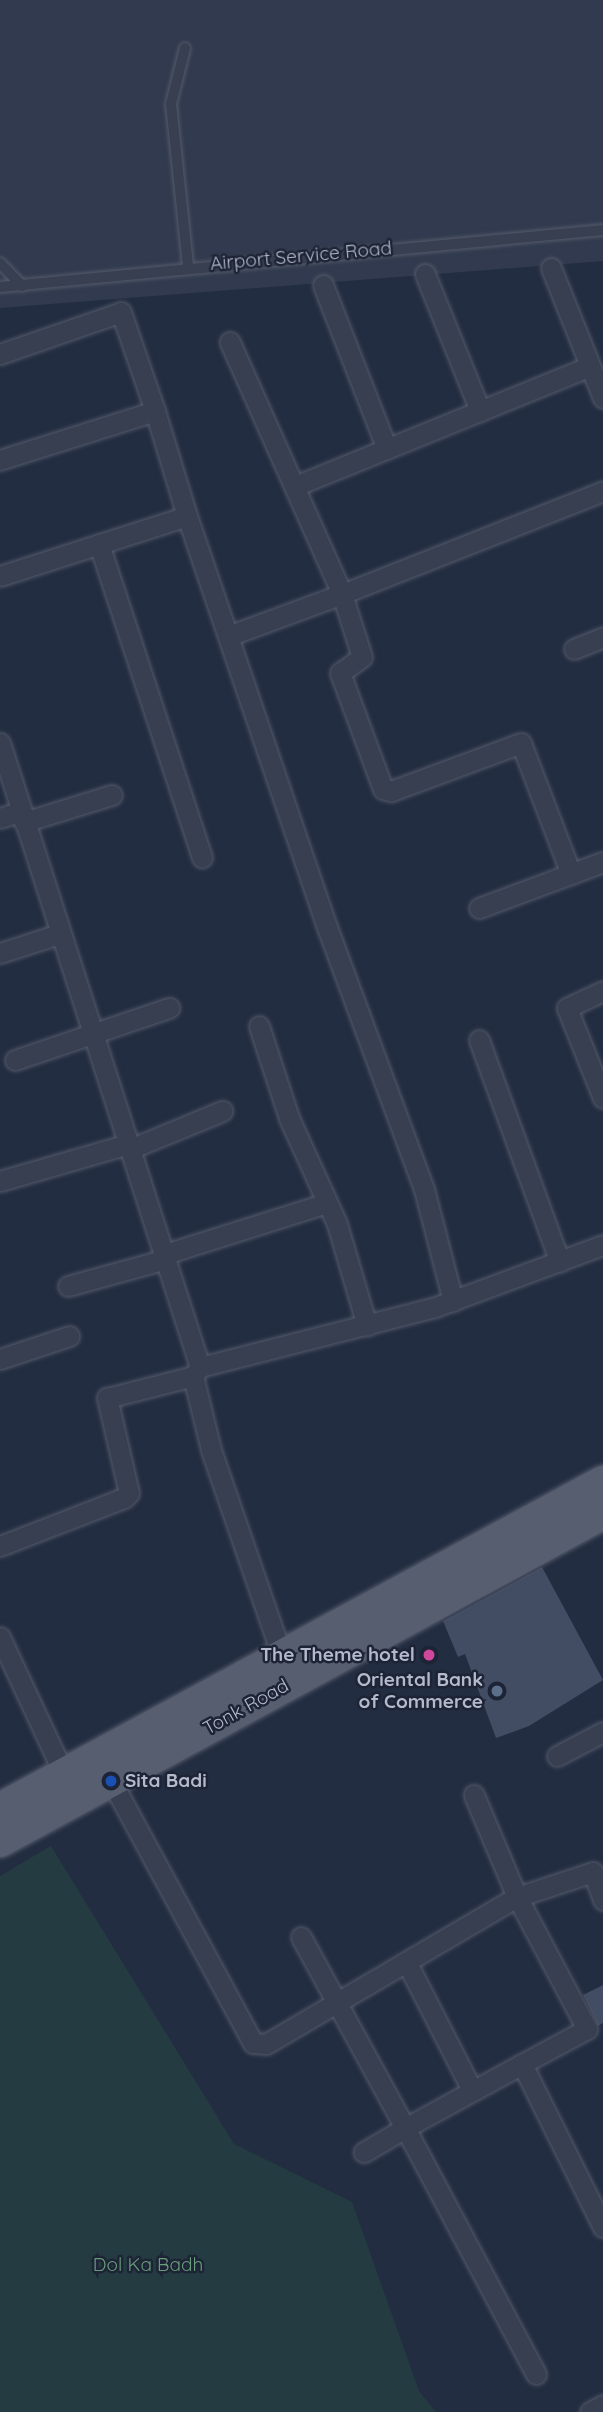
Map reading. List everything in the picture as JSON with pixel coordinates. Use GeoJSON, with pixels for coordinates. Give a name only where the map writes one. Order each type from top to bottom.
{"type":"FeatureCollection","features":[{"type":"Feature","properties":{"kind":"main road","name":"Tonk Road"},"geometry":{"type":"LineString","coordinates":[[0,1841],[104,1768],[282,1656],[603,1482]]}},
{"type":"Feature","properties":{"kind":"main road","name":"Tonk Road"},"geometry":{"type":"LineString","coordinates":[[0,1809],[64,1774],[104,1768],[602,1517]]}},
{"type":"Feature","properties":{"kind":"street"},"geometry":{"type":"LineString","coordinates":[[551,268],[603,398]]}},
{"type":"Feature","properties":{"kind":"street"},"geometry":{"type":"LineString","coordinates":[[425,274],[480,411]]}},
{"type":"Feature","properties":{"kind":"street"},"geometry":{"type":"LineString","coordinates":[[323,285],[387,449]]}},
{"type":"Feature","properties":{"kind":"street"},"geometry":{"type":"LineString","coordinates":[[0,354],[121,312],[228,636],[424,1189],[453,1301]]}},
{"type":"Feature","properties":{"kind":"street"},"geometry":{"type":"LineString","coordinates":[[230,342],[342,594],[362,657],[340,673],[383,789],[391,791],[521,744],[571,874]]}},
{"type":"Feature","properties":{"kind":"street"},"geometry":{"type":"LineString","coordinates":[[295,486],[590,366]]}},
{"type":"Feature","properties":{"kind":"street"},"geometry":{"type":"LineString","coordinates":[[0,460],[155,411]]}},
{"type":"Feature","properties":{"kind":"street"},"geometry":{"type":"LineString","coordinates":[[228,636],[603,491]]}},
{"type":"Feature","properties":{"kind":"street"},"geometry":{"type":"LineString","coordinates":[[0,576],[187,516]]}},
{"type":"Feature","properties":{"kind":"street"},"geometry":{"type":"LineString","coordinates":[[99,544],[202,858]]}},
{"type":"Feature","properties":{"kind":"street"},"geometry":{"type":"LineString","coordinates":[[574,649],[603,637]]}},
{"type":"Feature","properties":{"kind":"street"},"geometry":{"type":"LineString","coordinates":[[0,743],[165,1256],[196,1372],[211,1450],[282,1656]]}},
{"type":"Feature","properties":{"kind":"street"},"geometry":{"type":"LineString","coordinates":[[0,818],[22,817],[112,795]]}},
{"type":"Feature","properties":{"kind":"street"},"geometry":{"type":"LineString","coordinates":[[480,908],[603,862]]}},
{"type":"Feature","properties":{"kind":"street"},"geometry":{"type":"LineString","coordinates":[[0,953],[59,933]]}},
{"type":"Feature","properties":{"kind":"street"},"geometry":{"type":"LineString","coordinates":[[603,991],[567,1008],[603,1098]]}},
{"type":"Feature","properties":{"kind":"street"},"geometry":{"type":"LineString","coordinates":[[15,1060],[169,1008]]}},
{"type":"Feature","properties":{"kind":"street"},"geometry":{"type":"LineString","coordinates":[[259,1026],[289,1118],[327,1203],[367,1326]]}},
{"type":"Feature","properties":{"kind":"street"},"geometry":{"type":"LineString","coordinates":[[479,1040],[560,1262]]}},
{"type":"Feature","properties":{"kind":"street"},"geometry":{"type":"LineString","coordinates":[[0,1181],[129,1147],[222,1111]]}},
{"type":"Feature","properties":{"kind":"street"},"geometry":{"type":"LineString","coordinates":[[68,1286],[327,1203]]}},
{"type":"Feature","properties":{"kind":"street"},"geometry":{"type":"LineString","coordinates":[[0,1546],[124,1498],[129,1493],[107,1398],[453,1301],[603,1245]]}},
{"type":"Feature","properties":{"kind":"street"},"geometry":{"type":"LineString","coordinates":[[0,1359],[69,1336]]}},
{"type":"Feature","properties":{"kind":"street"},"geometry":{"type":"LineString","coordinates":[[0,1637],[64,1774]]}},
{"type":"Feature","properties":{"kind":"street"},"geometry":{"type":"LineString","coordinates":[[557,1756],[603,1732]]}},
{"type":"Feature","properties":{"kind":"street"},"geometry":{"type":"LineString","coordinates":[[104,1768],[253,2043],[266,2044],[339,2006],[517,1897],[598,1870],[603,1900]]}},
{"type":"Feature","properties":{"kind":"street"},"geometry":{"type":"LineString","coordinates":[[364,2152],[471,2088],[587,2029],[517,1897],[474,1796]]}},
{"type":"Feature","properties":{"kind":"street"},"geometry":{"type":"LineString","coordinates":[[301,1937],[536,2374]]}},
{"type":"Feature","properties":{"kind":"street"},"geometry":{"type":"LineString","coordinates":[[407,1963],[471,2088]]}},
{"type":"Feature","properties":{"kind":"street"},"geometry":{"type":"LineString","coordinates":[[522,2064],[603,2227]]}},
{"type":"Feature","properties":{"kind":"street"},"geometry":{"type":"LineString","coordinates":[[590,2412],[603,2405]]}},
{"type":"Feature","properties":{"kind":"lane"},"geometry":{"type":"LineString","coordinates":[[185,48],[171,104],[188,266]]}},
{"type":"Feature","properties":{"kind":"lane","name":"Airport Service Road"},"geometry":{"type":"LineString","coordinates":[[0,287],[188,266],[603,230]]}},
{"type":"Feature","properties":{"kind":"lane"},"geometry":{"type":"LineString","coordinates":[[0,263],[22,286]]}},
{"type":"Feature","properties":{"kind":"shaded area"},"geometry":{"type":"Polygon","coordinates":[[[0,0],[603,0],[603,261],[0,308],[0,0]]]}},
{"type":"Feature","properties":{"kind":"green space","name":"Dol Ka Badh"},"geometry":{"type":"Polygon","coordinates":[[[51,1846],[234,2144],[352,2202],[419,2391],[436,2412],[0,2412],[0,1876],[51,1846]]]}},
{"type":"Feature","properties":{"kind":"building"},"geometry":{"type":"Polygon","coordinates":[[[542,1567],[603,1680],[529,1726],[496,1738],[465,1654],[458,1657],[443,1621],[542,1567]]]}},
{"type":"Feature","properties":{"kind":"building"},"geometry":{"type":"Polygon","coordinates":[[[603,1985],[603,2023],[598,2026],[583,1995],[603,1985]]]}},
{"type":"Feature","properties":{"kind":"place","name":"The Theme hotel"},"geometry":{"type":"Point","coordinates":[429,1655]}},
{"type":"Feature","properties":{"kind":"place","name":"Oriental Bank of Commerce"},"geometry":{"type":"Point","coordinates":[497,1691]}},
{"type":"Feature","properties":{"kind":"place","name":"Sita Badi"},"geometry":{"type":"Point","coordinates":[111,1781]}}]}
